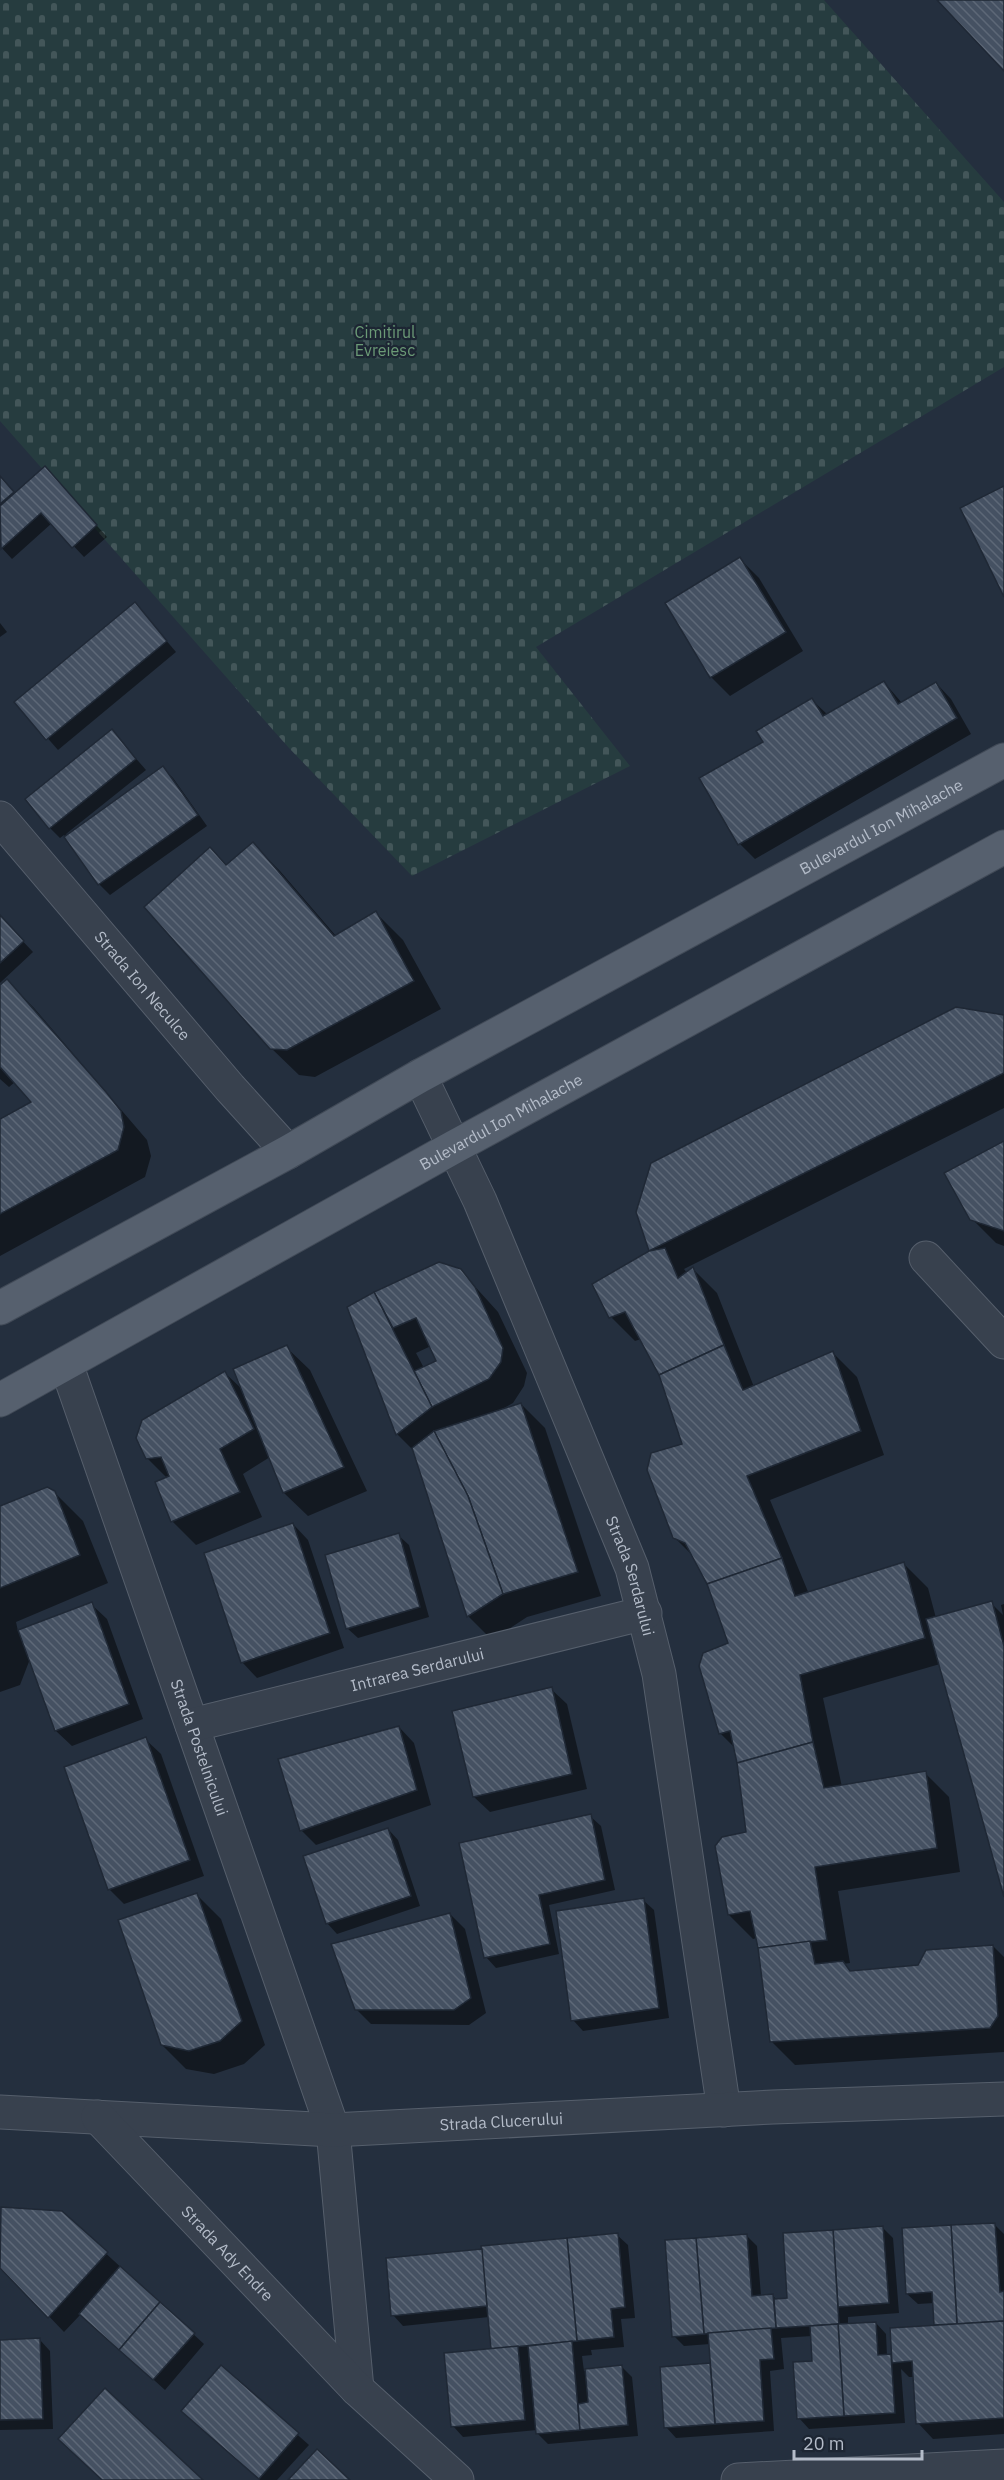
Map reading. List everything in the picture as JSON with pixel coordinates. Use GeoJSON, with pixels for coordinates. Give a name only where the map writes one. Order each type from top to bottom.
{"type":"FeatureCollection","features":[{"type":"Feature","properties":{"kind":"main road","name":"Bulevardul Ion Mihalache"},"geometry":{"type":"LineString","coordinates":[[0,1308],[288,1152],[420,1076],[1004,760]]}},
{"type":"Feature","properties":{"kind":"main road","name":"Bulevardul Ion Mihalache"},"geometry":{"type":"LineString","coordinates":[[0,1400],[454,1147],[1004,847]]}},
{"type":"Feature","properties":{"kind":"street","name":"Strada Ion Neculce"},"geometry":{"type":"LineString","coordinates":[[0,818],[230,1088],[288,1152]]}},
{"type":"Feature","properties":{"kind":"street","name":"Strada Serdarului"},"geometry":{"type":"LineString","coordinates":[[420,1076],[480,1201],[627,1557],[645,1613],[659,1674],[724,2110]]}},
{"type":"Feature","properties":{"kind":"street"},"geometry":{"type":"LineString","coordinates":[[926,1258],[1004,1342]]}},
{"type":"Feature","properties":{"kind":"street","name":"Strada Postelnicului"},"geometry":{"type":"LineString","coordinates":[[66,1364],[333,2130]]}},
{"type":"Feature","properties":{"kind":"street","name":"Intrarea Serdarului"},"geometry":{"type":"LineString","coordinates":[[192,1725],[645,1613]]}},
{"type":"Feature","properties":{"kind":"street","name":"Strada Clucerului"},"geometry":{"type":"LineString","coordinates":[[0,2112],[333,2130],[724,2110],[1004,2099]]}},
{"type":"Feature","properties":{"kind":"street","name":"Strada Ady Endre"},"geometry":{"type":"LineString","coordinates":[[98,2117],[357,2389],[457,2480]]}},
{"type":"Feature","properties":{"kind":"street"},"geometry":{"type":"LineString","coordinates":[[333,2130],[357,2389]]}},
{"type":"Feature","properties":{"kind":"street"},"geometry":{"type":"LineString","coordinates":[[738,2480],[1004,2466]]}},
{"type":"Feature","properties":{"kind":"green space","name":"Cimitirul Evreiesc"},"geometry":{"type":"Polygon","coordinates":[[[0,0],[824,0],[1004,202],[1004,367],[536,647],[630,766],[412,876],[289,748],[0,421],[0,0]]]}},
{"type":"Feature","properties":{"kind":"building"},"geometry":{"type":"Polygon","coordinates":[[[937,0],[1004,0],[1004,71],[937,0]]]}},
{"type":"Feature","properties":{"kind":"building"},"geometry":{"type":"Polygon","coordinates":[[[45,466],[97,525],[72,548],[41,513],[1,549],[0,506],[45,466]]]}},
{"type":"Feature","properties":{"kind":"building"},"geometry":{"type":"Polygon","coordinates":[[[0,476],[14,492],[0,504],[0,476]]]}},
{"type":"Feature","properties":{"kind":"building"},"geometry":{"type":"Polygon","coordinates":[[[1004,486],[1004,597],[960,508],[1004,486]]]}},
{"type":"Feature","properties":{"kind":"building"},"geometry":{"type":"Polygon","coordinates":[[[740,557],[786,632],[710,678],[665,603],[740,557]]]}},
{"type":"Feature","properties":{"kind":"building"},"geometry":{"type":"Polygon","coordinates":[[[135,602],[167,641],[46,740],[14,702],[135,602]]]}},
{"type":"Feature","properties":{"kind":"building"},"geometry":{"type":"Polygon","coordinates":[[[884,681],[898,704],[936,682],[957,718],[738,845],[699,778],[763,742],[756,731],[812,698],[823,716],[884,681]]]}},
{"type":"Feature","properties":{"kind":"building"},"geometry":{"type":"Polygon","coordinates":[[[112,729],[136,759],[49,829],[25,799],[112,729]]]}},
{"type":"Feature","properties":{"kind":"building"},"geometry":{"type":"Polygon","coordinates":[[[163,766],[198,815],[98,885],[64,837],[163,766]]]}},
{"type":"Feature","properties":{"kind":"building"},"geometry":{"type":"Polygon","coordinates":[[[253,842],[334,936],[376,911],[414,981],[287,1050],[270,1049],[144,907],[210,847],[226,865],[253,842]]]}},
{"type":"Feature","properties":{"kind":"building"},"geometry":{"type":"Polygon","coordinates":[[[0,915],[24,941],[0,963],[0,915]]]}},
{"type":"Feature","properties":{"kind":"building"},"geometry":{"type":"Polygon","coordinates":[[[7,979],[106,1092],[121,1111],[124,1127],[118,1150],[0,1214],[0,1119],[31,1102],[0,1067],[0,985],[7,979]]]}},
{"type":"Feature","properties":{"kind":"building"},"geometry":{"type":"Polygon","coordinates":[[[956,1007],[1004,1015],[1004,1073],[649,1251],[636,1212],[651,1163],[956,1007]]]}},
{"type":"Feature","properties":{"kind":"building"},"geometry":{"type":"Polygon","coordinates":[[[1004,1141],[1004,1231],[970,1220],[944,1173],[1004,1141]]]}},
{"type":"Feature","properties":{"kind":"building"},"geometry":{"type":"Polygon","coordinates":[[[665,1248],[678,1278],[693,1267],[724,1345],[659,1375],[625,1312],[609,1318],[592,1284],[649,1251],[665,1248]]]}},
{"type":"Feature","properties":{"kind":"building"},"geometry":{"type":"Polygon","coordinates":[[[439,1262],[461,1269],[475,1287],[503,1348],[501,1362],[489,1379],[432,1407],[414,1371],[436,1361],[416,1318],[393,1328],[374,1292],[439,1262]]]}},
{"type":"Feature","properties":{"kind":"building"},"geometry":{"type":"Polygon","coordinates":[[[374,1292],[432,1407],[396,1435],[347,1307],[374,1292]]]}},
{"type":"Feature","properties":{"kind":"building"},"geometry":{"type":"Polygon","coordinates":[[[287,1345],[344,1467],[283,1493],[233,1369],[287,1345]]]}},
{"type":"Feature","properties":{"kind":"building"},"geometry":{"type":"Polygon","coordinates":[[[724,1345],[743,1390],[833,1351],[861,1431],[747,1476],[782,1558],[707,1584],[685,1543],[673,1538],[647,1470],[651,1453],[682,1444],[659,1375],[724,1345]]]}},
{"type":"Feature","properties":{"kind":"building"},"geometry":{"type":"Polygon","coordinates":[[[225,1371],[254,1429],[220,1449],[240,1492],[171,1522],[155,1482],[169,1476],[161,1457],[146,1459],[136,1438],[142,1420],[225,1371]]]}},
{"type":"Feature","properties":{"kind":"building"},"geometry":{"type":"Polygon","coordinates":[[[521,1403],[578,1572],[503,1594],[468,1496],[434,1431],[521,1403]]]}},
{"type":"Feature","properties":{"kind":"building"},"geometry":{"type":"Polygon","coordinates":[[[434,1431],[468,1496],[503,1594],[467,1617],[412,1448],[434,1431]]]}},
{"type":"Feature","properties":{"kind":"building"},"geometry":{"type":"Polygon","coordinates":[[[47,1487],[55,1491],[80,1555],[0,1588],[0,1506],[47,1487]]]}},
{"type":"Feature","properties":{"kind":"building"},"geometry":{"type":"Polygon","coordinates":[[[293,1523],[330,1633],[241,1663],[204,1553],[293,1523]]]}},
{"type":"Feature","properties":{"kind":"building"},"geometry":{"type":"Polygon","coordinates":[[[399,1533],[420,1607],[346,1629],[325,1555],[399,1533]]]}},
{"type":"Feature","properties":{"kind":"building"},"geometry":{"type":"Polygon","coordinates":[[[782,1558],[795,1596],[904,1562],[925,1638],[800,1675],[813,1742],[737,1763],[730,1731],[719,1734],[699,1666],[703,1653],[728,1643],[707,1584],[782,1558]]]}},
{"type":"Feature","properties":{"kind":"building"},"geometry":{"type":"Polygon","coordinates":[[[992,1601],[1004,1646],[1004,1897],[926,1619],[992,1601]]]}},
{"type":"Feature","properties":{"kind":"building"},"geometry":{"type":"Polygon","coordinates":[[[92,1602],[129,1704],[55,1731],[18,1630],[92,1602]]]}},
{"type":"Feature","properties":{"kind":"building"},"geometry":{"type":"Polygon","coordinates":[[[552,1687],[572,1774],[473,1797],[452,1711],[552,1687]]]}},
{"type":"Feature","properties":{"kind":"building"},"geometry":{"type":"Polygon","coordinates":[[[399,1726],[417,1790],[300,1831],[278,1759],[399,1726]]]}},
{"type":"Feature","properties":{"kind":"building"},"geometry":{"type":"Polygon","coordinates":[[[146,1737],[190,1860],[108,1890],[64,1767],[146,1737]]]}},
{"type":"Feature","properties":{"kind":"building"},"geometry":{"type":"Polygon","coordinates":[[[813,1742],[824,1788],[926,1771],[937,1848],[815,1867],[827,1940],[758,1948],[750,1911],[728,1915],[715,1846],[722,1837],[746,1832],[737,1763],[813,1742]]]}},
{"type":"Feature","properties":{"kind":"building"},"geometry":{"type":"Polygon","coordinates":[[[591,1814],[605,1880],[539,1895],[550,1944],[484,1958],[459,1843],[591,1814]]]}},
{"type":"Feature","properties":{"kind":"building"},"geometry":{"type":"Polygon","coordinates":[[[388,1828],[411,1896],[326,1924],[303,1856],[388,1828]]]}},
{"type":"Feature","properties":{"kind":"building"},"geometry":{"type":"Polygon","coordinates":[[[197,1893],[242,2021],[220,2041],[189,2051],[161,2045],[118,1920],[197,1893]]]}},
{"type":"Feature","properties":{"kind":"building"},"geometry":{"type":"Polygon","coordinates":[[[644,1898],[659,2008],[571,2021],[556,1911],[644,1898]]]}},
{"type":"Feature","properties":{"kind":"building"},"geometry":{"type":"Polygon","coordinates":[[[450,1913],[471,1998],[454,2010],[355,2010],[331,1944],[450,1913]]]}},
{"type":"Feature","properties":{"kind":"building"},"geometry":{"type":"Polygon","coordinates":[[[810,1941],[815,1964],[843,1961],[850,1971],[918,1965],[926,1950],[993,1945],[998,2016],[990,2028],[770,2042],[758,1948],[810,1941]]]}},
{"type":"Feature","properties":{"kind":"building"},"geometry":{"type":"Polygon","coordinates":[[[1,2207],[62,2211],[108,2252],[48,2318],[0,2268],[1,2207]]]}},
{"type":"Feature","properties":{"kind":"building"},"geometry":{"type":"Polygon","coordinates":[[[995,2223],[1000,2292],[1004,2291],[1004,2321],[957,2324],[951,2225],[995,2223]]]}},
{"type":"Feature","properties":{"kind":"building"},"geometry":{"type":"Polygon","coordinates":[[[951,2225],[957,2324],[934,2325],[932,2292],[906,2294],[902,2228],[951,2225]]]}},
{"type":"Feature","properties":{"kind":"building"},"geometry":{"type":"Polygon","coordinates":[[[883,2226],[889,2303],[838,2307],[833,2230],[883,2226]]]}},
{"type":"Feature","properties":{"kind":"building"},"geometry":{"type":"Polygon","coordinates":[[[833,2230],[839,2324],[776,2328],[774,2299],[787,2298],[783,2233],[833,2230]]]}},
{"type":"Feature","properties":{"kind":"building"},"geometry":{"type":"Polygon","coordinates":[[[618,2233],[625,2307],[611,2309],[614,2337],[577,2341],[567,2238],[618,2233]]]}},
{"type":"Feature","properties":{"kind":"building"},"geometry":{"type":"Polygon","coordinates":[[[747,2234],[752,2296],[773,2294],[776,2328],[704,2334],[696,2238],[747,2234]]]}},
{"type":"Feature","properties":{"kind":"building"},"geometry":{"type":"Polygon","coordinates":[[[567,2238],[577,2341],[491,2349],[481,2246],[567,2238]]]}},
{"type":"Feature","properties":{"kind":"building"},"geometry":{"type":"Polygon","coordinates":[[[696,2238],[704,2334],[672,2337],[665,2240],[696,2238]]]}},
{"type":"Feature","properties":{"kind":"building"},"geometry":{"type":"Polygon","coordinates":[[[482,2249],[487,2306],[391,2316],[386,2258],[482,2249]]]}},
{"type":"Feature","properties":{"kind":"building"},"geometry":{"type":"Polygon","coordinates":[[[120,2266],[160,2302],[119,2350],[79,2314],[120,2266]]]}},
{"type":"Feature","properties":{"kind":"building"},"geometry":{"type":"Polygon","coordinates":[[[160,2302],[195,2333],[153,2380],[119,2350],[160,2302]]]}},
{"type":"Feature","properties":{"kind":"building"},"geometry":{"type":"Polygon","coordinates":[[[1004,2321],[1004,2418],[916,2424],[912,2361],[892,2363],[890,2328],[1004,2321]]]}},
{"type":"Feature","properties":{"kind":"building"},"geometry":{"type":"Polygon","coordinates":[[[876,2322],[878,2355],[891,2354],[895,2413],[844,2416],[838,2324],[876,2322]]]}},
{"type":"Feature","properties":{"kind":"building"},"geometry":{"type":"Polygon","coordinates":[[[838,2324],[844,2416],[797,2419],[793,2362],[812,2361],[810,2326],[838,2324]]]}},
{"type":"Feature","properties":{"kind":"building"},"geometry":{"type":"Polygon","coordinates":[[[771,2328],[774,2359],[760,2360],[764,2421],[715,2424],[708,2333],[771,2328]]]}},
{"type":"Feature","properties":{"kind":"building"},"geometry":{"type":"Polygon","coordinates":[[[40,2338],[43,2419],[0,2420],[0,2340],[40,2338]]]}},
{"type":"Feature","properties":{"kind":"building"},"geometry":{"type":"Polygon","coordinates":[[[572,2341],[580,2430],[536,2434],[528,2346],[572,2341]]]}},
{"type":"Feature","properties":{"kind":"building"},"geometry":{"type":"Polygon","coordinates":[[[518,2346],[525,2420],[451,2427],[444,2353],[518,2346]]]}},
{"type":"Feature","properties":{"kind":"building"},"geometry":{"type":"Polygon","coordinates":[[[710,2363],[715,2424],[664,2428],[660,2367],[710,2363]]]}},
{"type":"Feature","properties":{"kind":"building"},"geometry":{"type":"Polygon","coordinates":[[[221,2365],[299,2433],[259,2479],[181,2411],[221,2365]]]}},
{"type":"Feature","properties":{"kind":"building"},"geometry":{"type":"Polygon","coordinates":[[[622,2365],[628,2425],[580,2430],[578,2404],[588,2402],[585,2369],[622,2365]]]}},
{"type":"Feature","properties":{"kind":"building"},"geometry":{"type":"Polygon","coordinates":[[[105,2388],[203,2480],[102,2480],[58,2439],[105,2388]]]}},
{"type":"Feature","properties":{"kind":"building"},"geometry":{"type":"Polygon","coordinates":[[[317,2449],[350,2480],[288,2480],[317,2449]]]}}]}
